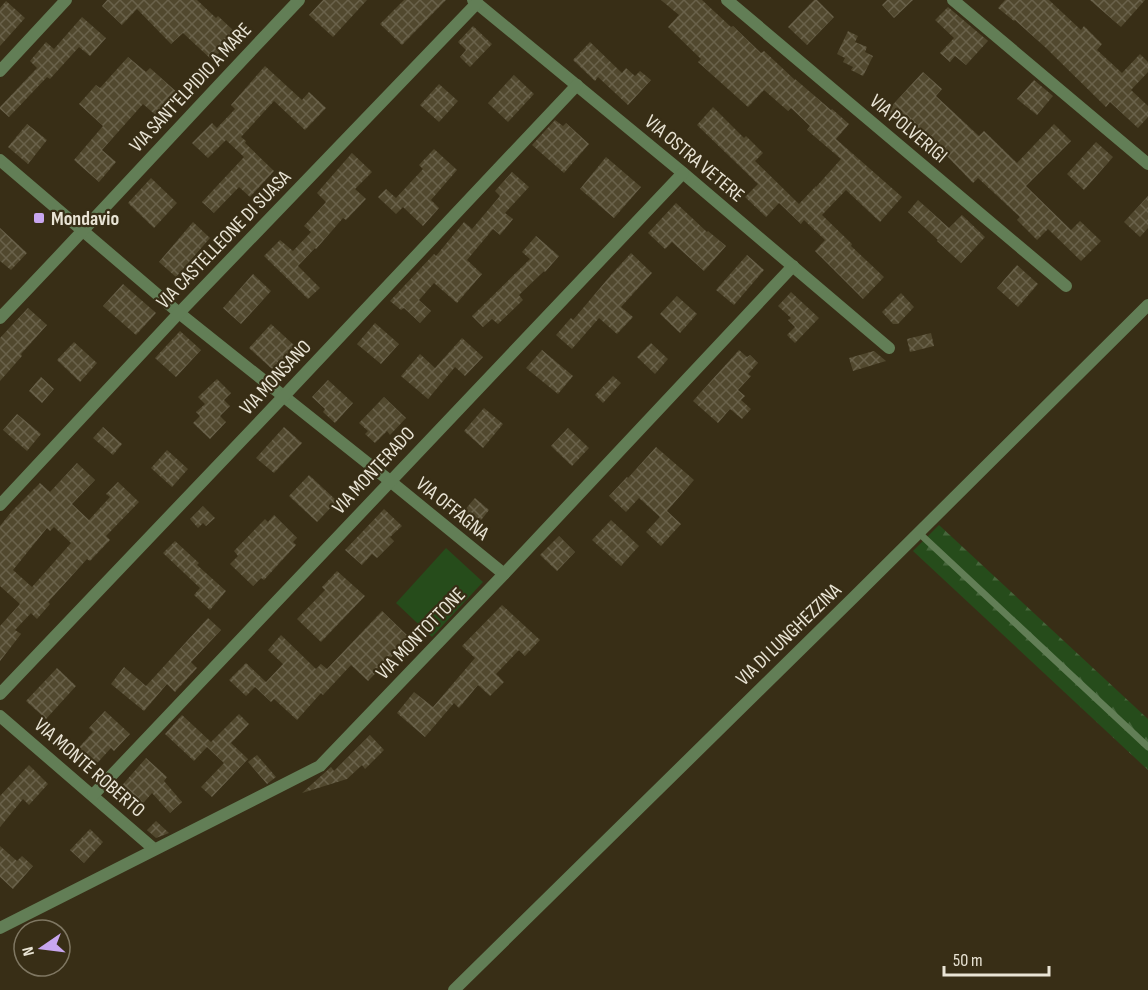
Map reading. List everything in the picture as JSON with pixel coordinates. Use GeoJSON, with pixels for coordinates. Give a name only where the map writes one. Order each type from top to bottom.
{"type":"FeatureCollection","features":[{"type":"Feature","properties":{"kind":"street"},"geometry":{"type":"LineString","coordinates":[[0,71],[66,0]]}},
{"type":"Feature","properties":{"kind":"street","name":"VIA SANT'ELPIDIO A MARE"},"geometry":{"type":"LineString","coordinates":[[0,318],[299,0]]}},
{"type":"Feature","properties":{"kind":"street","name":"VIA POLVERIGI"},"geometry":{"type":"LineString","coordinates":[[727,0],[1066,286]]}},
{"type":"Feature","properties":{"kind":"street"},"geometry":{"type":"LineString","coordinates":[[953,0],[1148,164]]}},
{"type":"Feature","properties":{"kind":"street","name":"VIA OSTRA VETERE"},"geometry":{"type":"LineString","coordinates":[[475,2],[683,173],[889,348]]}},
{"type":"Feature","properties":{"kind":"street","name":"VIA CASTELLEONE DI SUASA"},"geometry":{"type":"LineString","coordinates":[[0,505],[178,313],[475,2]]}},
{"type":"Feature","properties":{"kind":"street","name":"VIA MONSANO"},"geometry":{"type":"LineString","coordinates":[[0,694],[577,85]]}},
{"type":"Feature","properties":{"kind":"street","name":"VIA OFFAGNA"},"geometry":{"type":"LineString","coordinates":[[0,160],[178,313],[504,574]]}},
{"type":"Feature","properties":{"kind":"street","name":"VIA MONTERADO"},"geometry":{"type":"LineString","coordinates":[[93,795],[683,173]]}},
{"type":"Feature","properties":{"kind":"street","name":"VIA MONTOTTONE"},"geometry":{"type":"LineString","coordinates":[[0,928],[318,767],[504,574],[793,266]]}},
{"type":"Feature","properties":{"kind":"street","name":"VIA DI LUNGHEZZINA"},"geometry":{"type":"LineString","coordinates":[[454,990],[919,533],[1148,304]]}},
{"type":"Feature","properties":{"kind":"street","name":"VIA MONTE ROBERTO"},"geometry":{"type":"LineString","coordinates":[[0,716],[154,849]]}},
{"type":"Feature","properties":{"kind":"lane"},"geometry":{"type":"LineString","coordinates":[[919,533],[1148,747]]}},
{"type":"Feature","properties":{"kind":"green space"},"geometry":{"type":"Polygon","coordinates":[[[939,525],[1148,719],[1148,770],[913,551],[939,525]]]}},
{"type":"Feature","properties":{"kind":"green space"},"geometry":{"type":"Polygon","coordinates":[[[446,548],[483,582],[432,637],[396,603],[446,548]]]}},
{"type":"Feature","properties":{"kind":"building"},"geometry":{"type":"Polygon","coordinates":[[[107,0],[197,0],[237,34],[212,60],[183,33],[171,44],[137,9],[122,25],[102,6],[107,0]]]}},
{"type":"Feature","properties":{"kind":"building"},"geometry":{"type":"Polygon","coordinates":[[[323,0],[367,0],[333,37],[309,15],[323,0]]]}},
{"type":"Feature","properties":{"kind":"building"},"geometry":{"type":"Polygon","coordinates":[[[404,0],[446,0],[402,45],[380,24],[404,0]]]}},
{"type":"Feature","properties":{"kind":"building"},"geometry":{"type":"Polygon","coordinates":[[[661,0],[702,0],[761,53],[764,51],[795,80],[849,124],[836,139],[902,197],[880,222],[846,190],[822,215],[884,277],[863,299],[815,251],[825,240],[804,220],[801,224],[779,203],[766,217],[745,197],[758,184],[697,125],[713,107],[744,138],[746,136],[763,153],[755,161],[799,204],[841,159],[807,130],[810,126],[791,108],[788,111],[764,90],[748,107],[698,62],[701,59],[668,27],[679,15],[661,0]]]}},
{"type":"Feature","properties":{"kind":"building"},"geometry":{"type":"Polygon","coordinates":[[[814,0],[817,0],[834,17],[807,45],[788,27],[814,0]]]}},
{"type":"Feature","properties":{"kind":"building"},"geometry":{"type":"Polygon","coordinates":[[[887,0],[913,0],[894,18],[882,5],[887,0]]]}},
{"type":"Feature","properties":{"kind":"building"},"geometry":{"type":"Polygon","coordinates":[[[1005,0],[1049,0],[1081,30],[1084,26],[1102,44],[1097,50],[1122,73],[1140,54],[1148,62],[1148,72],[1131,90],[1148,106],[1148,117],[1138,128],[1110,102],[1106,107],[1045,47],[998,8],[1005,0]]]}},
{"type":"Feature","properties":{"kind":"building"},"geometry":{"type":"Polygon","coordinates":[[[1090,0],[1145,0],[1121,27],[1090,0]]]}},
{"type":"Feature","properties":{"kind":"building"},"geometry":{"type":"Polygon","coordinates":[[[6,1],[25,18],[0,46],[0,8],[6,1]]]}},
{"type":"Feature","properties":{"kind":"building"},"geometry":{"type":"Polygon","coordinates":[[[948,7],[988,41],[966,65],[955,56],[950,62],[940,53],[954,38],[935,20],[948,7]]]}},
{"type":"Feature","properties":{"kind":"building"},"geometry":{"type":"Polygon","coordinates":[[[82,17],[106,38],[90,56],[79,47],[50,79],[47,77],[9,117],[0,107],[37,68],[30,61],[46,42],[54,49],[82,17]]]}},
{"type":"Feature","properties":{"kind":"building"},"geometry":{"type":"Polygon","coordinates":[[[473,26],[492,44],[470,67],[460,57],[466,50],[458,42],[473,26]]]}},
{"type":"Feature","properties":{"kind":"building"},"geometry":{"type":"Polygon","coordinates":[[[848,31],[858,36],[855,42],[867,47],[865,52],[873,56],[863,76],[851,70],[853,67],[843,62],[845,58],[837,54],[848,31]]]}},
{"type":"Feature","properties":{"kind":"building"},"geometry":{"type":"Polygon","coordinates":[[[590,42],[622,73],[626,68],[635,76],[640,71],[651,80],[628,105],[598,77],[595,81],[573,60],[590,42]]]}},
{"type":"Feature","properties":{"kind":"building"},"geometry":{"type":"Polygon","coordinates":[[[128,57],[146,72],[150,68],[180,95],[159,118],[143,104],[102,150],[116,162],[99,182],[74,160],[103,126],[79,104],[96,85],[100,88],[128,57]]]}},
{"type":"Feature","properties":{"kind":"building"},"geometry":{"type":"Polygon","coordinates":[[[265,66],[302,100],[309,92],[326,108],[305,130],[274,101],[241,137],[274,171],[250,197],[239,187],[214,213],[202,202],[244,157],[226,140],[208,158],[192,143],[212,123],[217,128],[235,109],[231,105],[265,66]]]}},
{"type":"Feature","properties":{"kind":"building"},"geometry":{"type":"Polygon","coordinates":[[[923,72],[942,89],[936,96],[979,136],[984,131],[1017,163],[1054,124],[1071,141],[1026,186],[1071,230],[1080,221],[1101,241],[1081,261],[1048,229],[1037,240],[1017,220],[1020,217],[978,178],[973,183],[944,153],[941,157],[887,111],[923,72]]]}},
{"type":"Feature","properties":{"kind":"building"},"geometry":{"type":"Polygon","coordinates":[[[514,75],[534,94],[508,122],[488,103],[514,75]]]}},
{"type":"Feature","properties":{"kind":"building"},"geometry":{"type":"Polygon","coordinates":[[[1034,80],[1053,96],[1037,115],[1017,99],[1034,80]]]}},
{"type":"Feature","properties":{"kind":"building"},"geometry":{"type":"Polygon","coordinates":[[[439,84],[458,101],[439,122],[420,105],[439,84]]]}},
{"type":"Feature","properties":{"kind":"building"},"geometry":{"type":"Polygon","coordinates":[[[555,120],[563,126],[566,123],[589,144],[564,173],[532,145],[555,120]]]}},
{"type":"Feature","properties":{"kind":"building"},"geometry":{"type":"Polygon","coordinates":[[[27,124],[47,140],[28,164],[8,147],[27,124]]]}},
{"type":"Feature","properties":{"kind":"building"},"geometry":{"type":"Polygon","coordinates":[[[1096,142],[1113,157],[1084,190],[1067,174],[1096,142]]]}},
{"type":"Feature","properties":{"kind":"building"},"geometry":{"type":"Polygon","coordinates":[[[434,149],[457,170],[431,200],[439,208],[423,226],[403,207],[396,214],[378,197],[386,189],[396,198],[423,169],[419,165],[434,149]]]}},
{"type":"Feature","properties":{"kind":"building"},"geometry":{"type":"Polygon","coordinates":[[[352,153],[372,172],[355,189],[366,199],[346,220],[343,218],[298,266],[320,288],[308,299],[264,256],[280,240],[293,251],[311,232],[304,226],[326,202],[317,193],[352,153]]]}},
{"type":"Feature","properties":{"kind":"building"},"geometry":{"type":"Polygon","coordinates":[[[606,157],[641,187],[614,218],[580,189],[606,157]]]}},
{"type":"Feature","properties":{"kind":"building"},"geometry":{"type":"Polygon","coordinates":[[[512,172],[529,187],[505,213],[513,219],[500,235],[493,229],[467,260],[482,274],[457,303],[434,283],[419,300],[431,311],[420,323],[404,308],[401,310],[390,301],[434,254],[436,256],[464,222],[472,229],[500,196],[495,191],[512,172]]]}},
{"type":"Feature","properties":{"kind":"building"},"geometry":{"type":"Polygon","coordinates":[[[151,178],[177,203],[154,228],[128,203],[151,178]]]}},
{"type":"Feature","properties":{"kind":"building"},"geometry":{"type":"Polygon","coordinates":[[[1148,196],[1148,228],[1140,237],[1124,222],[1148,196]]]}},
{"type":"Feature","properties":{"kind":"building"},"geometry":{"type":"Polygon","coordinates":[[[918,200],[949,228],[962,215],[985,237],[961,263],[908,212],[918,200]]]}},
{"type":"Feature","properties":{"kind":"building"},"geometry":{"type":"Polygon","coordinates":[[[676,203],[726,246],[704,271],[672,242],[665,249],[648,233],[676,203]]]}},
{"type":"Feature","properties":{"kind":"building"},"geometry":{"type":"Polygon","coordinates":[[[193,222],[210,238],[176,277],[159,262],[193,222]]]}},
{"type":"Feature","properties":{"kind":"building"},"geometry":{"type":"Polygon","coordinates":[[[0,228],[27,253],[11,270],[0,261],[0,228]]]}},
{"type":"Feature","properties":{"kind":"building"},"geometry":{"type":"Polygon","coordinates":[[[536,236],[559,256],[519,295],[523,300],[498,324],[492,319],[483,327],[472,316],[530,259],[522,252],[536,236]]]}},
{"type":"Feature","properties":{"kind":"building"},"geometry":{"type":"Polygon","coordinates":[[[631,253],[652,273],[621,307],[633,317],[617,334],[599,318],[572,349],[556,335],[571,318],[573,320],[631,253]]]}},
{"type":"Feature","properties":{"kind":"building"},"geometry":{"type":"Polygon","coordinates":[[[747,255],[764,270],[734,305],[716,290],[747,255]]]}},
{"type":"Feature","properties":{"kind":"building"},"geometry":{"type":"Polygon","coordinates":[[[1017,265],[1038,284],[1018,307],[997,288],[1017,265]]]}},
{"type":"Feature","properties":{"kind":"building"},"geometry":{"type":"Polygon","coordinates":[[[253,274],[271,291],[241,324],[223,308],[253,274]]]}},
{"type":"Feature","properties":{"kind":"building"},"geometry":{"type":"Polygon","coordinates":[[[123,284],[156,313],[136,335],[103,306],[123,284]]]}},
{"type":"Feature","properties":{"kind":"building"},"geometry":{"type":"Polygon","coordinates":[[[791,292],[819,318],[795,343],[787,335],[795,327],[788,320],[791,318],[778,306],[791,292]]]}},
{"type":"Feature","properties":{"kind":"building"},"geometry":{"type":"Polygon","coordinates":[[[901,293],[914,307],[898,324],[893,324],[882,312],[901,293]]]}},
{"type":"Feature","properties":{"kind":"building"},"geometry":{"type":"Polygon","coordinates":[[[677,296],[697,314],[680,333],[660,314],[677,296]]]}},
{"type":"Feature","properties":{"kind":"building"},"geometry":{"type":"Polygon","coordinates":[[[28,308],[47,325],[0,381],[0,338],[28,308]]]}},
{"type":"Feature","properties":{"kind":"building"},"geometry":{"type":"Polygon","coordinates":[[[375,323],[399,344],[381,364],[357,344],[375,323]]]}},
{"type":"Feature","properties":{"kind":"building"},"geometry":{"type":"Polygon","coordinates":[[[271,324],[295,346],[273,370],[249,348],[271,324]]]}},
{"type":"Feature","properties":{"kind":"building"},"geometry":{"type":"Polygon","coordinates":[[[180,331],[201,350],[176,377],[155,358],[180,331]]]}},
{"type":"Feature","properties":{"kind":"building"},"geometry":{"type":"Polygon","coordinates":[[[931,333],[934,346],[910,352],[907,339],[931,333]]]}},
{"type":"Feature","properties":{"kind":"building"},"geometry":{"type":"Polygon","coordinates":[[[462,338],[483,357],[465,376],[455,367],[428,399],[401,376],[420,354],[435,368],[462,338]]]}},
{"type":"Feature","properties":{"kind":"building"},"geometry":{"type":"Polygon","coordinates":[[[74,342],[97,363],[80,382],[57,360],[74,342]]]}},
{"type":"Feature","properties":{"kind":"building"},"geometry":{"type":"Polygon","coordinates":[[[651,343],[668,359],[655,374],[637,357],[651,343]]]}},
{"type":"Feature","properties":{"kind":"building"},"geometry":{"type":"Polygon","coordinates":[[[542,350],[573,376],[558,394],[526,368],[542,350]]]}},
{"type":"Feature","properties":{"kind":"building"},"geometry":{"type":"Polygon","coordinates":[[[739,350],[747,357],[750,355],[758,363],[748,374],[751,376],[738,390],[745,396],[741,400],[751,409],[742,419],[730,409],[718,423],[693,401],[739,350]]]}},
{"type":"Feature","properties":{"kind":"building"},"geometry":{"type":"Polygon","coordinates":[[[874,351],[886,361],[853,371],[849,358],[874,351]]]}},
{"type":"Feature","properties":{"kind":"building"},"geometry":{"type":"Polygon","coordinates":[[[613,376],[621,383],[603,403],[595,395],[613,376]]]}},
{"type":"Feature","properties":{"kind":"building"},"geometry":{"type":"Polygon","coordinates":[[[41,377],[54,389],[42,403],[29,391],[41,377]]]}},
{"type":"Feature","properties":{"kind":"building"},"geometry":{"type":"Polygon","coordinates":[[[217,379],[231,393],[224,400],[230,406],[220,416],[226,422],[210,439],[193,423],[200,416],[196,412],[205,404],[198,397],[217,379]]]}},
{"type":"Feature","properties":{"kind":"building"},"geometry":{"type":"Polygon","coordinates":[[[328,380],[353,403],[335,423],[312,397],[328,380]]]}},
{"type":"Feature","properties":{"kind":"building"},"geometry":{"type":"Polygon","coordinates":[[[384,397],[406,418],[390,435],[387,431],[375,443],[365,434],[368,431],[359,423],[384,397]]]}},
{"type":"Feature","properties":{"kind":"building"},"geometry":{"type":"Polygon","coordinates":[[[484,408],[503,424],[483,448],[464,431],[484,408]]]}},
{"type":"Feature","properties":{"kind":"building"},"geometry":{"type":"Polygon","coordinates":[[[17,414],[41,434],[27,451],[3,430],[17,414]]]}},
{"type":"Feature","properties":{"kind":"building"},"geometry":{"type":"Polygon","coordinates":[[[103,427],[122,444],[113,455],[93,438],[103,427]]]}},
{"type":"Feature","properties":{"kind":"building"},"geometry":{"type":"Polygon","coordinates":[[[284,427],[302,443],[274,473],[256,458],[284,427]]]}},
{"type":"Feature","properties":{"kind":"building"},"geometry":{"type":"Polygon","coordinates":[[[568,428],[589,448],[572,466],[551,446],[568,428]]]}},
{"type":"Feature","properties":{"kind":"building"},"geometry":{"type":"Polygon","coordinates":[[[656,447],[694,480],[667,511],[681,524],[661,546],[646,532],[660,517],[639,498],[626,512],[609,496],[656,447]]]}},
{"type":"Feature","properties":{"kind":"building"},"geometry":{"type":"Polygon","coordinates":[[[167,450],[188,469],[172,487],[151,468],[167,450]]]}},
{"type":"Feature","properties":{"kind":"building"},"geometry":{"type":"Polygon","coordinates":[[[77,463],[95,480],[72,504],[89,520],[110,497],[106,494],[118,482],[139,502],[106,536],[110,540],[90,561],[87,559],[48,602],[50,604],[37,619],[31,613],[15,630],[21,634],[0,661],[0,626],[20,604],[0,586],[0,526],[40,483],[50,492],[77,463]],[[54,527],[50,531],[47,528],[13,570],[32,587],[71,543],[54,527]]]}},
{"type":"Feature","properties":{"kind":"building"},"geometry":{"type":"Polygon","coordinates":[[[309,475],[337,501],[317,522],[289,496],[309,475]]]}},
{"type":"Feature","properties":{"kind":"building"},"geometry":{"type":"Polygon","coordinates":[[[475,498],[489,510],[478,524],[463,512],[475,498]]]}},
{"type":"Feature","properties":{"kind":"building"},"geometry":{"type":"Polygon","coordinates":[[[203,506],[215,518],[206,526],[203,523],[198,528],[190,519],[203,506]]]}},
{"type":"Feature","properties":{"kind":"building"},"geometry":{"type":"Polygon","coordinates":[[[384,509],[402,526],[390,537],[394,541],[377,558],[372,554],[362,565],[345,550],[384,509]]]}},
{"type":"Feature","properties":{"kind":"building"},"geometry":{"type":"Polygon","coordinates":[[[274,515],[297,538],[293,542],[296,545],[264,580],[261,578],[253,586],[230,564],[238,556],[234,551],[265,519],[268,522],[274,515]]]}},
{"type":"Feature","properties":{"kind":"building"},"geometry":{"type":"Polygon","coordinates":[[[611,520],[639,546],[621,566],[592,540],[611,520]]]}},
{"type":"Feature","properties":{"kind":"building"},"geometry":{"type":"Polygon","coordinates":[[[559,536],[575,552],[557,571],[540,555],[559,536]]]}},
{"type":"Feature","properties":{"kind":"building"},"geometry":{"type":"Polygon","coordinates":[[[175,541],[226,591],[210,610],[194,595],[200,588],[163,553],[175,541]]]}},
{"type":"Feature","properties":{"kind":"building"},"geometry":{"type":"Polygon","coordinates":[[[337,571],[365,596],[321,642],[297,619],[325,590],[322,587],[337,571]]]}},
{"type":"Feature","properties":{"kind":"building"},"geometry":{"type":"Polygon","coordinates":[[[502,605],[540,640],[525,656],[519,650],[496,674],[504,682],[490,696],[478,685],[459,708],[454,703],[425,737],[397,713],[414,692],[433,707],[475,658],[462,646],[502,605]]]}},
{"type":"Feature","properties":{"kind":"building"},"geometry":{"type":"Polygon","coordinates":[[[382,611],[410,638],[368,681],[351,665],[297,720],[274,699],[271,702],[255,687],[246,696],[229,680],[246,663],[266,682],[283,664],[268,650],[281,635],[316,669],[321,664],[327,669],[382,611]]]}},
{"type":"Feature","properties":{"kind":"building"},"geometry":{"type":"Polygon","coordinates":[[[208,618],[221,630],[191,662],[197,668],[175,692],[167,684],[144,711],[111,684],[124,667],[146,686],[208,618]]]}},
{"type":"Feature","properties":{"kind":"building"},"geometry":{"type":"Polygon","coordinates":[[[57,668],[76,686],[46,719],[26,701],[57,668]]]}},
{"type":"Feature","properties":{"kind":"building"},"geometry":{"type":"Polygon","coordinates":[[[105,711],[130,734],[114,751],[111,748],[90,771],[72,755],[93,732],[89,728],[105,711]]]}},
{"type":"Feature","properties":{"kind":"building"},"geometry":{"type":"Polygon","coordinates":[[[239,714],[249,724],[231,743],[248,759],[212,797],[201,787],[224,763],[207,747],[194,761],[165,734],[182,715],[211,742],[239,714]]]}},
{"type":"Feature","properties":{"kind":"building"},"geometry":{"type":"Polygon","coordinates":[[[370,735],[384,750],[365,769],[362,765],[347,779],[302,793],[331,767],[334,771],[370,735]]]}},
{"type":"Feature","properties":{"kind":"building"},"geometry":{"type":"Polygon","coordinates":[[[257,755],[276,777],[267,784],[248,762],[257,755]]]}},
{"type":"Feature","properties":{"kind":"building"},"geometry":{"type":"Polygon","coordinates":[[[146,758],[167,777],[164,781],[182,802],[170,813],[152,793],[139,808],[118,790],[146,758]]]}},
{"type":"Feature","properties":{"kind":"building"},"geometry":{"type":"Polygon","coordinates":[[[29,765],[48,784],[29,805],[23,799],[0,827],[0,796],[29,765]]]}},
{"type":"Feature","properties":{"kind":"building"},"geometry":{"type":"Polygon","coordinates":[[[156,821],[169,833],[156,838],[147,830],[156,821]]]}},
{"type":"Feature","properties":{"kind":"building"},"geometry":{"type":"Polygon","coordinates":[[[90,829],[103,842],[84,863],[70,850],[90,829]]]}},
{"type":"Feature","properties":{"kind":"building"},"geometry":{"type":"Polygon","coordinates":[[[0,846],[17,861],[22,856],[33,866],[13,889],[0,877],[0,846]]]}},
{"type":"Feature","properties":{"kind":"place","name":"Mondavio"},"geometry":{"type":"Point","coordinates":[39,218]}}]}
